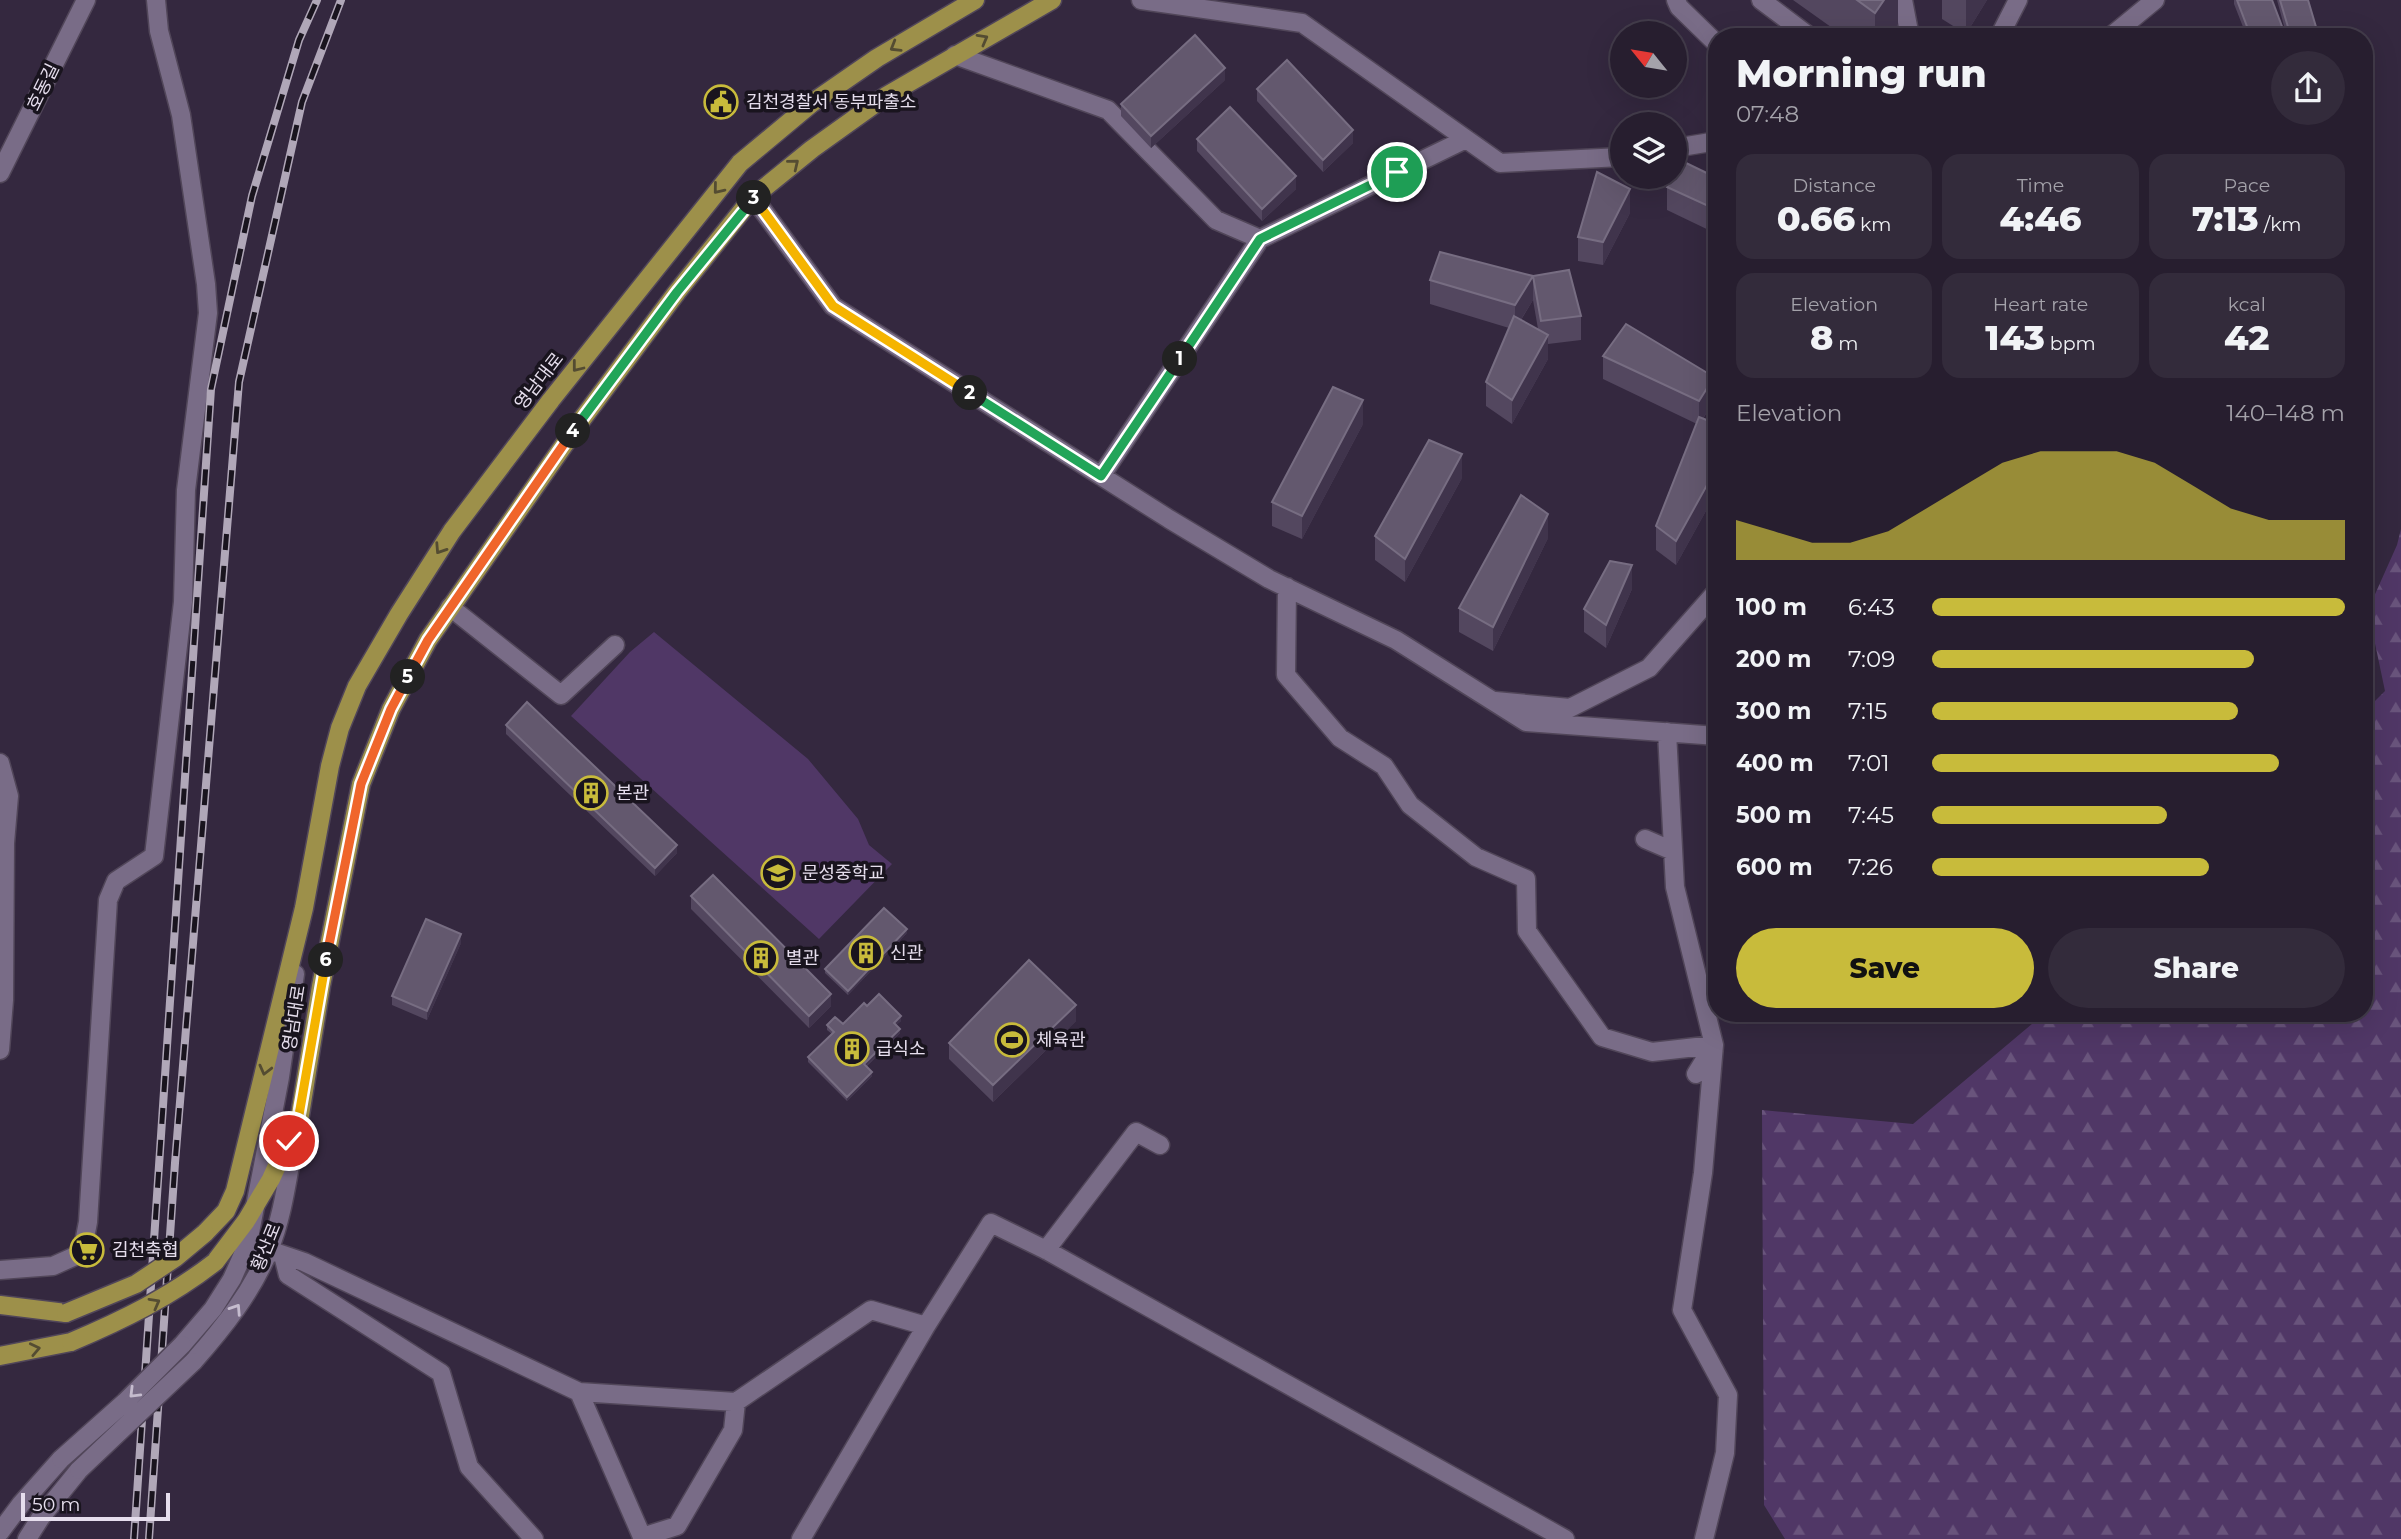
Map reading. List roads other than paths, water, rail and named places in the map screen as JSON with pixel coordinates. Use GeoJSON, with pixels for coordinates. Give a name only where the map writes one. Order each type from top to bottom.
{"type":"FeatureCollection","features":[{"type":"Feature","properties":{"kind":"main road","name":"영남대로"},"geometry":{"type":"LineString","coordinates":[[0,1306],[66,1313],[136,1284],[175,1258],[226,1211],[235,1191],[304,908],[330,766],[341,728],[358,686],[398,614],[452,531],[551,400],[740,163],[812,103],[877,58],[975,0]]}},
{"type":"Feature","properties":{"kind":"main road","name":"영남대로"},"geometry":{"type":"LineString","coordinates":[[0,1356],[71,1342],[122,1321],[159,1301],[215,1262],[246,1221],[280,1161],[299,1115],[323,973],[361,784],[391,709],[428,640],[450,607],[580,422],[677,292],[753,197],[812,149],[886,96],[1052,0]]}},
{"type":"Feature","properties":{"kind":"street","name":"호동길"},"geometry":{"type":"LineString","coordinates":[[0,173],[86,0]]}},
{"type":"Feature","properties":{"kind":"street"},"geometry":{"type":"LineString","coordinates":[[0,1270],[53,1266],[82,1252],[88,1222],[108,900],[116,881],[153,856],[183,601],[186,490],[208,313],[181,115],[159,31],[156,0]]}},
{"type":"Feature","properties":{"kind":"street"},"geometry":{"type":"LineString","coordinates":[[1141,0],[1302,23],[1500,163],[1610,158]]}},
{"type":"Feature","properties":{"kind":"street"},"geometry":{"type":"LineString","coordinates":[[1676,0],[1679,7],[1708,35]]}},
{"type":"Feature","properties":{"kind":"street"},"geometry":{"type":"LineString","coordinates":[[1761,0],[1798,28]]}},
{"type":"Feature","properties":{"kind":"street"},"geometry":{"type":"LineString","coordinates":[[1903,0],[1908,28]]}},
{"type":"Feature","properties":{"kind":"street"},"geometry":{"type":"LineString","coordinates":[[2004,28],[2018,0]]}},
{"type":"Feature","properties":{"kind":"street"},"geometry":{"type":"LineString","coordinates":[[2121,28],[2155,0]]}},
{"type":"Feature","properties":{"kind":"street"},"geometry":{"type":"LineString","coordinates":[[954,55],[1108,110],[1216,220],[1260,239]]}},
{"type":"Feature","properties":{"kind":"street"},"geometry":{"type":"LineString","coordinates":[[1101,476],[1260,239],[1466,139]]}},
{"type":"Feature","properties":{"kind":"street"},"geometry":{"type":"LineString","coordinates":[[1687,146],[1708,142]]}},
{"type":"Feature","properties":{"kind":"street"},"geometry":{"type":"LineString","coordinates":[[753,197],[833,306],[1180,525],[1287,587],[1396,640],[1526,722],[1708,735]]}},
{"type":"Feature","properties":{"kind":"street"},"geometry":{"type":"LineString","coordinates":[[1287,587],[1286,675],[1340,738],[1384,766],[1410,805],[1476,857],[1526,879],[1527,930],[1602,1037],[1652,1052],[1714,1045]]}},
{"type":"Feature","properties":{"kind":"street"},"geometry":{"type":"LineString","coordinates":[[1491,700],[1570,708],[1648,668],[1708,601]]}},
{"type":"Feature","properties":{"kind":"street"},"geometry":{"type":"LineString","coordinates":[[450,607],[561,695],[615,645]]}},
{"type":"Feature","properties":{"kind":"street"},"geometry":{"type":"LineString","coordinates":[[1667,732],[1675,887],[1708,1021]]}},
{"type":"Feature","properties":{"kind":"street"},"geometry":{"type":"LineString","coordinates":[[0,763],[9,796],[2,841],[4,1000],[0,1050]]}},
{"type":"Feature","properties":{"kind":"street"},"geometry":{"type":"LineString","coordinates":[[1645,839],[1673,851]]}},
{"type":"Feature","properties":{"kind":"street","name":"영남대로"},"geometry":{"type":"LineString","coordinates":[[258,1199],[280,1077],[304,908]]}},
{"type":"Feature","properties":{"kind":"street"},"geometry":{"type":"LineString","coordinates":[[1704,1539],[1725,1453],[1728,1395],[1676,1314],[1703,1173],[1714,1045],[1708,1022]]}},
{"type":"Feature","properties":{"kind":"street"},"geometry":{"type":"LineString","coordinates":[[1696,1074],[1714,1045]]}},
{"type":"Feature","properties":{"kind":"street","name":"황산로"},"geometry":{"type":"LineString","coordinates":[[27,1539],[79,1470],[193,1362],[225,1325],[276,1252],[277,1225],[299,1115]]}},
{"type":"Feature","properties":{"kind":"street"},"geometry":{"type":"LineString","coordinates":[[1046,1250],[1136,1132],[1160,1145]]}},
{"type":"Feature","properties":{"kind":"street","name":"황산로"},"geometry":{"type":"LineString","coordinates":[[0,1532],[20,1504],[61,1458],[125,1402],[182,1345],[213,1309],[232,1279],[248,1244],[258,1199]]}},
{"type":"Feature","properties":{"kind":"street"},"geometry":{"type":"LineString","coordinates":[[802,1539],[926,1326],[991,1223],[1046,1250],[1565,1539]]}},
{"type":"Feature","properties":{"kind":"street"},"geometry":{"type":"LineString","coordinates":[[248,1244],[304,1262],[579,1392],[736,1402],[871,1310],[926,1326]]}},
{"type":"Feature","properties":{"kind":"street"},"geometry":{"type":"LineString","coordinates":[[276,1252],[288,1275],[441,1373],[469,1467],[534,1539]]}},
{"type":"Feature","properties":{"kind":"street"},"geometry":{"type":"LineString","coordinates":[[579,1392],[643,1538],[677,1526],[733,1430],[736,1402]]}},
{"type":"Feature","properties":{"kind":"railway"},"geometry":{"type":"LineString","coordinates":[[134,1539],[211,389],[252,196],[299,40],[317,0]]}},
{"type":"Feature","properties":{"kind":"railway"},"geometry":{"type":"LineString","coordinates":[[149,1539],[175,1163],[239,382],[302,102],[341,0]]}},
{"type":"Feature","properties":{"kind":"place","name":"김천경찰서 동부파출소"},"geometry":{"type":"Point","coordinates":[721,102]}},
{"type":"Feature","properties":{"kind":"place","name":"본관"},"geometry":{"type":"Point","coordinates":[591,793]}},
{"type":"Feature","properties":{"kind":"place","name":"문성중학교"},"geometry":{"type":"Point","coordinates":[778,873]}},
{"type":"Feature","properties":{"kind":"place","name":"신관"},"geometry":{"type":"Point","coordinates":[866,953]}},
{"type":"Feature","properties":{"kind":"place","name":"별관"},"geometry":{"type":"Point","coordinates":[761,958]}},
{"type":"Feature","properties":{"kind":"place","name":"체육관"},"geometry":{"type":"Point","coordinates":[1012,1040]}},
{"type":"Feature","properties":{"kind":"place","name":"급식소"},"geometry":{"type":"Point","coordinates":[852,1049]}},
{"type":"Feature","properties":{"kind":"place","name":"김천축협"},"geometry":{"type":"Point","coordinates":[87,1250]}}]}
